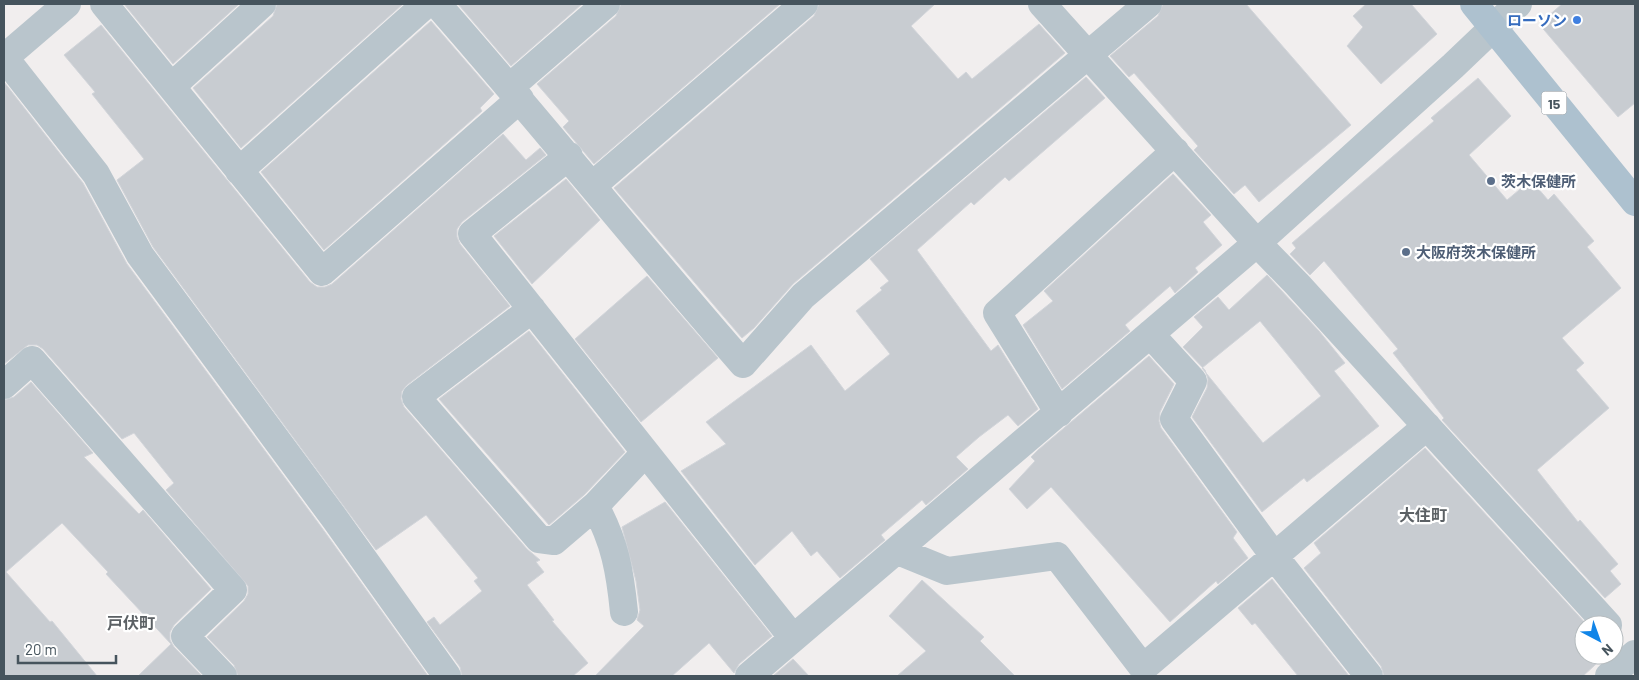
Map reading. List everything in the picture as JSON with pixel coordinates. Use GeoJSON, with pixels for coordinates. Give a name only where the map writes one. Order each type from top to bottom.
{"type":"FeatureCollection","features":[{"type":"Feature","properties":{"kind":"main road","name":"15"},"geometry":{"type":"LineString","coordinates":[[1474,4],[1635,202]]}},
{"type":"Feature","properties":{"kind":"street"},"geometry":{"type":"LineString","coordinates":[[68,4],[4,57],[96,174],[140,255],[335,519],[447,676]]}},
{"type":"Feature","properties":{"kind":"street"},"geometry":{"type":"LineString","coordinates":[[104,4],[322,272],[515,93],[606,4]]}},
{"type":"Feature","properties":{"kind":"street"},"geometry":{"type":"LineString","coordinates":[[172,86],[262,4]]}},
{"type":"Feature","properties":{"kind":"street"},"geometry":{"type":"LineString","coordinates":[[239,171],[426,4]]}},
{"type":"Feature","properties":{"kind":"street"},"geometry":{"type":"LineString","coordinates":[[437,4],[569,156],[637,242],[743,364],[803,296],[1148,4]]}},
{"type":"Feature","properties":{"kind":"street"},"geometry":{"type":"LineString","coordinates":[[593,185],[804,4]]}},
{"type":"Feature","properties":{"kind":"street"},"geometry":{"type":"LineString","coordinates":[[1042,4],[1257,243],[1599,615]]}},
{"type":"Feature","properties":{"kind":"street"},"geometry":{"type":"LineString","coordinates":[[749,676],[898,551],[1257,243],[1454,66],[1518,4]]}},
{"type":"Feature","properties":{"kind":"street"},"geometry":{"type":"LineString","coordinates":[[1059,413],[997,313],[1175,151]]}},
{"type":"Feature","properties":{"kind":"street"},"geometry":{"type":"LineString","coordinates":[[569,156],[472,234],[793,638]]}},
{"type":"Feature","properties":{"kind":"street"},"geometry":{"type":"LineString","coordinates":[[532,309],[416,397],[539,539],[554,541],[595,506],[645,453]]}},
{"type":"Feature","properties":{"kind":"street"},"geometry":{"type":"LineString","coordinates":[[1150,334],[1193,381],[1174,419],[1274,556],[1370,676]]}},
{"type":"Feature","properties":{"kind":"street"},"geometry":{"type":"LineString","coordinates":[[4,385],[32,360],[233,590],[185,636],[223,676]]}},
{"type":"Feature","properties":{"kind":"street"},"geometry":{"type":"LineString","coordinates":[[898,551],[947,571],[1057,556],[1143,668],[1427,426]]}},
{"type":"Feature","properties":{"kind":"street"},"geometry":{"type":"LineString","coordinates":[[595,506],[608,530],[621,581],[624,612]]}},
{"type":"Feature","properties":{"kind":"building"},"geometry":{"type":"Polygon","coordinates":[[[124,4],[239,4],[173,64],[124,4]]]}},
{"type":"Feature","properties":{"kind":"building"},"geometry":{"type":"Polygon","coordinates":[[[277,4],[403,4],[241,148],[193,88],[273,16],[277,4]]]}},
{"type":"Feature","properties":{"kind":"building"},"geometry":{"type":"Polygon","coordinates":[[[458,4],[582,4],[511,66],[458,4]]]}},
{"type":"Feature","properties":{"kind":"building"},"geometry":{"type":"Polygon","coordinates":[[[621,4],[780,4],[594,164],[563,127],[569,121],[537,84],[616,16],[621,4]]]}},
{"type":"Feature","properties":{"kind":"building"},"geometry":{"type":"Polygon","coordinates":[[[819,4],[935,4],[911,26],[958,79],[966,72],[972,79],[1039,24],[1065,53],[793,284],[754,328],[742,338],[614,188],[814,16],[819,4]]]}},
{"type":"Feature","properties":{"kind":"building"},"geometry":{"type":"Polygon","coordinates":[[[1163,4],[1246,4],[1351,125],[1259,202],[1245,185],[1234,194],[1194,150],[1198,146],[1134,73],[1129,77],[1110,56],[1158,16],[1163,4]]]}},
{"type":"Feature","properties":{"kind":"building"},"geometry":{"type":"Polygon","coordinates":[[[1366,4],[1411,4],[1437,34],[1381,84],[1347,46],[1363,27],[1353,16],[1366,4]]]}},
{"type":"Feature","properties":{"kind":"building"},"geometry":{"type":"Polygon","coordinates":[[[1562,4],[1635,4],[1635,103],[1618,117],[1539,24],[1562,4]]]}},
{"type":"Feature","properties":{"kind":"building"},"geometry":{"type":"Polygon","coordinates":[[[431,21],[494,94],[480,108],[482,111],[324,250],[261,172],[431,21]]]}},
{"type":"Feature","properties":{"kind":"building"},"geometry":{"type":"Polygon","coordinates":[[[101,25],[310,282],[317,287],[325,287],[332,284],[503,134],[526,160],[540,148],[546,155],[462,222],[457,229],[457,237],[460,244],[510,306],[407,385],[402,391],[401,399],[404,407],[527,549],[540,560],[536,562],[544,572],[527,585],[554,620],[552,621],[588,663],[573,676],[462,676],[460,667],[427,622],[434,617],[440,625],[482,591],[474,581],[478,578],[426,515],[376,550],[153,247],[117,180],[144,159],[92,94],[95,92],[64,55],[101,25]]]}},
{"type":"Feature","properties":{"kind":"building"},"geometry":{"type":"Polygon","coordinates":[[[1086,77],[1105,98],[1009,181],[1005,177],[974,205],[971,202],[917,250],[991,351],[998,345],[1038,409],[1018,426],[1008,415],[979,437],[956,457],[968,469],[926,505],[922,500],[881,535],[885,540],[840,578],[817,551],[811,556],[792,531],[755,565],[681,471],[726,444],[706,422],[811,345],[845,391],[890,354],[856,311],[882,290],[880,288],[889,281],[870,259],[1086,77]]]}},
{"type":"Feature","properties":{"kind":"building"},"geometry":{"type":"Polygon","coordinates":[[[1478,78],[1511,116],[1469,155],[1507,200],[1531,180],[1548,200],[1554,194],[1594,241],[1587,247],[1621,288],[1562,338],[1584,363],[1576,370],[1609,408],[1537,470],[1578,522],[1580,520],[1618,564],[1610,571],[1621,584],[1605,598],[1442,420],[1444,418],[1393,353],[1398,349],[1324,261],[1310,275],[1290,254],[1296,248],[1292,243],[1434,121],[1431,118],[1478,78]]]}},
{"type":"Feature","properties":{"kind":"building"},"geometry":{"type":"Polygon","coordinates":[[[4,82],[83,183],[127,264],[322,528],[428,676],[238,676],[234,665],[207,637],[244,601],[248,594],[248,586],[166,490],[174,483],[134,433],[122,439],[43,349],[37,345],[28,345],[4,364],[4,82]]]}},
{"type":"Feature","properties":{"kind":"building"},"geometry":{"type":"Polygon","coordinates":[[[1173,174],[1211,215],[1203,222],[1222,245],[1195,268],[1198,272],[1175,293],[1170,286],[1125,325],[1130,331],[1062,389],[1023,325],[1053,301],[1044,291],[1173,174]]]}},
{"type":"Feature","properties":{"kind":"building"},"geometry":{"type":"Polygon","coordinates":[[[566,179],[600,220],[532,284],[494,236],[566,179]]]}},
{"type":"Feature","properties":{"kind":"building"},"geometry":{"type":"Polygon","coordinates":[[[1267,275],[1319,331],[1345,363],[1334,371],[1379,426],[1307,482],[1304,478],[1262,512],[1192,417],[1207,388],[1208,379],[1206,373],[1263,443],[1321,396],[1260,321],[1203,368],[1183,347],[1203,327],[1194,317],[1218,297],[1229,310],[1267,275]]]}},
{"type":"Feature","properties":{"kind":"building"},"geometry":{"type":"Polygon","coordinates":[[[647,276],[718,358],[641,422],[575,339],[647,276]]]}},
{"type":"Feature","properties":{"kind":"building"},"geometry":{"type":"Polygon","coordinates":[[[529,331],[625,452],[584,495],[549,525],[439,399],[529,331]]]}},
{"type":"Feature","properties":{"kind":"building"},"geometry":{"type":"Polygon","coordinates":[[[1149,356],[1174,384],[1160,412],[1159,421],[1161,428],[1237,532],[1233,538],[1248,558],[1218,584],[1216,581],[1170,622],[1051,487],[1027,509],[1009,489],[1035,461],[1031,457],[1038,450],[1149,356]]]}},
{"type":"Feature","properties":{"kind":"building"},"geometry":{"type":"Polygon","coordinates":[[[31,382],[93,453],[84,457],[139,514],[143,510],[211,589],[174,625],[170,632],[170,640],[174,647],[202,676],[138,676],[171,644],[62,523],[6,572],[50,622],[52,621],[97,676],[4,676],[4,400],[14,397],[31,382]]]}},
{"type":"Feature","properties":{"kind":"building"},"geometry":{"type":"Polygon","coordinates":[[[1425,448],[1578,615],[1574,615],[1574,665],[1595,665],[1583,676],[1384,676],[1381,666],[1304,568],[1321,553],[1314,543],[1425,448]]]}},
{"type":"Feature","properties":{"kind":"building"},"geometry":{"type":"Polygon","coordinates":[[[665,502],[772,636],[739,664],[734,673],[709,643],[672,676],[595,676],[644,626],[637,620],[640,610],[636,581],[622,527],[665,502]]]}},
{"type":"Feature","properties":{"kind":"building"},"geometry":{"type":"Polygon","coordinates":[[[1272,579],[1349,676],[1298,676],[1255,623],[1252,625],[1238,608],[1272,579]]]}},
{"type":"Feature","properties":{"kind":"building"},"geometry":{"type":"Polygon","coordinates":[[[922,580],[984,637],[980,641],[1015,676],[897,676],[926,651],[889,616],[922,580]]]}},
{"type":"Feature","properties":{"kind":"building"},"geometry":{"type":"Polygon","coordinates":[[[793,659],[809,676],[773,676],[793,659]]]}},
{"type":"Feature","properties":{"kind":"place","name":"ローソン"},"geometry":{"type":"Point","coordinates":[1577,20]}},
{"type":"Feature","properties":{"kind":"place","name":"茨木保健所"},"geometry":{"type":"Point","coordinates":[1491,181]}},
{"type":"Feature","properties":{"kind":"place","name":"大阪府茨木保健所"},"geometry":{"type":"Point","coordinates":[1406,252]}},
{"type":"Feature","properties":{"kind":"district","name":"大住町"},"geometry":{"type":"Point","coordinates":[1423,514]}},
{"type":"Feature","properties":{"kind":"district","name":"戸伏町"},"geometry":{"type":"Point","coordinates":[131,622]}}]}
